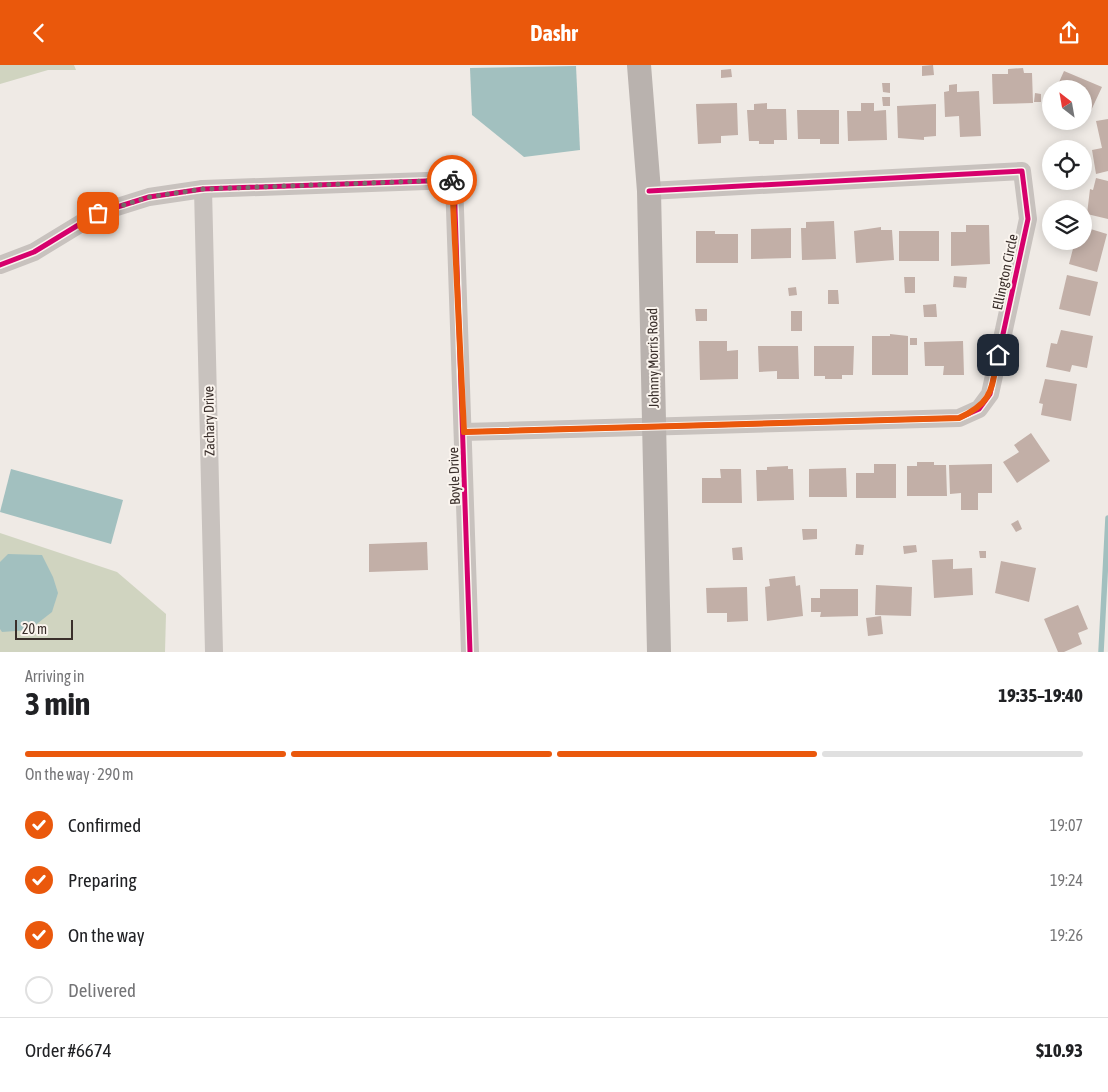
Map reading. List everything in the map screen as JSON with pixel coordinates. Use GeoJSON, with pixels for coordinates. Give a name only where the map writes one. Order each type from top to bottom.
{"type":"FeatureCollection","features":[{"type":"Feature","properties":{"kind":"street","name":"Johnny Morris Road"},"geometry":{"type":"LineString","coordinates":[[639,65],[649,191],[660,652]]}},
{"type":"Feature","properties":{"kind":"street","name":"Ellington Circle"},"geometry":{"type":"LineString","coordinates":[[464,432],[959,418],[978,409],[990,394],[1028,219],[1022,171],[649,191]]}},
{"type":"Feature","properties":{"kind":"street","name":"Boyle Drive"},"geometry":{"type":"LineString","coordinates":[[203,189],[454,180],[470,652]]}},
{"type":"Feature","properties":{"kind":"street"},"geometry":{"type":"LineString","coordinates":[[0,265],[34,252],[98,213],[149,197],[203,189]]}},
{"type":"Feature","properties":{"kind":"street","name":"Zachary Drive"},"geometry":{"type":"LineString","coordinates":[[203,189],[214,652]]}},
{"type":"Feature","properties":{"kind":"green space"},"geometry":{"type":"Polygon","coordinates":[[[0,65],[74,65],[76,70],[48,70],[0,84],[0,65]]]}},
{"type":"Feature","properties":{"kind":"green space"},"geometry":{"type":"Polygon","coordinates":[[[0,533],[117,572],[166,614],[165,652],[0,652],[0,533]]]}},
{"type":"Feature","properties":{"kind":"water"},"geometry":{"type":"Polygon","coordinates":[[[576,66],[580,150],[524,157],[472,115],[470,68],[576,66]]]}},
{"type":"Feature","properties":{"kind":"water"},"geometry":{"type":"Polygon","coordinates":[[[11,469],[123,500],[111,544],[0,512],[11,469]]]}},
{"type":"Feature","properties":{"kind":"water"},"geometry":{"type":"Polygon","coordinates":[[[8,554],[42,555],[53,577],[58,593],[52,612],[29,630],[2,632],[0,629],[0,562],[8,554]]]}},
{"type":"Feature","properties":{"kind":"building"},"geometry":{"type":"Polygon","coordinates":[[[933,65],[934,75],[922,76],[922,66],[933,65]]]}},
{"type":"Feature","properties":{"kind":"building"},"geometry":{"type":"Polygon","coordinates":[[[1023,68],[1024,73],[1032,73],[1033,103],[993,104],[992,74],[1008,74],[1008,69],[1023,68]]]}},
{"type":"Feature","properties":{"kind":"building"},"geometry":{"type":"Polygon","coordinates":[[[731,69],[732,77],[721,78],[721,70],[731,69]]]}},
{"type":"Feature","properties":{"kind":"building"},"geometry":{"type":"Polygon","coordinates":[[[1064,71],[1085,80],[1060,80],[1064,71]]]}},
{"type":"Feature","properties":{"kind":"building"},"geometry":{"type":"Polygon","coordinates":[[[882,83],[890,83],[890,93],[883,92],[882,83]]]}},
{"type":"Feature","properties":{"kind":"building"},"geometry":{"type":"Polygon","coordinates":[[[1092,83],[1102,87],[1092,108],[1092,83]]]}},
{"type":"Feature","properties":{"kind":"building"},"geometry":{"type":"Polygon","coordinates":[[[957,84],[957,92],[979,91],[981,136],[960,137],[959,116],[945,117],[944,92],[949,91],[949,85],[957,84]]]}},
{"type":"Feature","properties":{"kind":"building"},"geometry":{"type":"Polygon","coordinates":[[[1035,93],[1041,94],[1041,102],[1034,102],[1035,93]]]}},
{"type":"Feature","properties":{"kind":"building"},"geometry":{"type":"Polygon","coordinates":[[[882,97],[890,97],[890,106],[883,106],[882,97]]]}},
{"type":"Feature","properties":{"kind":"building"},"geometry":{"type":"Polygon","coordinates":[[[737,103],[738,135],[721,136],[721,143],[698,144],[696,104],[737,103]]]}},
{"type":"Feature","properties":{"kind":"building"},"geometry":{"type":"Polygon","coordinates":[[[767,103],[767,109],[786,109],[787,140],[774,140],[774,144],[759,144],[759,141],[749,141],[747,110],[754,110],[754,104],[767,103]]]}},
{"type":"Feature","properties":{"kind":"building"},"geometry":{"type":"Polygon","coordinates":[[[861,103],[874,103],[874,111],[886,110],[887,140],[848,141],[847,111],[861,111],[861,103]]]}},
{"type":"Feature","properties":{"kind":"building"},"geometry":{"type":"Polygon","coordinates":[[[936,104],[936,136],[924,137],[924,140],[898,138],[897,106],[936,104]]]}},
{"type":"Feature","properties":{"kind":"building"},"geometry":{"type":"Polygon","coordinates":[[[797,110],[839,110],[839,144],[820,144],[820,139],[798,139],[797,110]]]}},
{"type":"Feature","properties":{"kind":"building"},"geometry":{"type":"Polygon","coordinates":[[[1108,119],[1108,171],[1096,174],[1092,150],[1102,148],[1096,121],[1108,119]]]}},
{"type":"Feature","properties":{"kind":"building"},"geometry":{"type":"Polygon","coordinates":[[[1096,178],[1108,181],[1108,219],[1092,215],[1092,200],[1089,200],[1090,190],[1093,190],[1096,178]]]}},
{"type":"Feature","properties":{"kind":"building"},"geometry":{"type":"Polygon","coordinates":[[[834,221],[836,259],[802,260],[801,228],[806,228],[806,222],[834,221]]]}},
{"type":"Feature","properties":{"kind":"building"},"geometry":{"type":"Polygon","coordinates":[[[966,225],[989,225],[990,264],[951,266],[951,232],[966,232],[966,225]]]}},
{"type":"Feature","properties":{"kind":"building"},"geometry":{"type":"Polygon","coordinates":[[[881,227],[881,230],[892,230],[894,260],[856,263],[854,231],[881,227]]]}},
{"type":"Feature","properties":{"kind":"building"},"geometry":{"type":"Polygon","coordinates":[[[791,228],[791,258],[751,259],[751,229],[791,228]]]}},
{"type":"Feature","properties":{"kind":"building"},"geometry":{"type":"Polygon","coordinates":[[[1092,229],[1107,234],[1097,272],[1069,264],[1073,250],[1092,250],[1092,229]]]}},
{"type":"Feature","properties":{"kind":"building"},"geometry":{"type":"Polygon","coordinates":[[[696,231],[715,231],[715,234],[738,234],[738,263],[696,263],[696,231]]]}},
{"type":"Feature","properties":{"kind":"building"},"geometry":{"type":"Polygon","coordinates":[[[899,231],[939,231],[939,261],[899,261],[899,231]]]}},
{"type":"Feature","properties":{"kind":"building"},"geometry":{"type":"Polygon","coordinates":[[[1067,275],[1098,282],[1090,316],[1059,309],[1067,275]]]}},
{"type":"Feature","properties":{"kind":"building"},"geometry":{"type":"Polygon","coordinates":[[[954,276],[967,277],[966,288],[953,287],[954,276]]]}},
{"type":"Feature","properties":{"kind":"building"},"geometry":{"type":"Polygon","coordinates":[[[904,277],[915,277],[915,293],[905,293],[904,277]]]}},
{"type":"Feature","properties":{"kind":"building"},"geometry":{"type":"Polygon","coordinates":[[[796,287],[797,295],[789,296],[788,288],[796,287]]]}},
{"type":"Feature","properties":{"kind":"building"},"geometry":{"type":"Polygon","coordinates":[[[828,290],[838,290],[839,304],[828,304],[828,290]]]}},
{"type":"Feature","properties":{"kind":"building"},"geometry":{"type":"Polygon","coordinates":[[[936,304],[937,317],[924,317],[923,305],[936,304]]]}},
{"type":"Feature","properties":{"kind":"building"},"geometry":{"type":"Polygon","coordinates":[[[695,309],[707,309],[707,321],[696,321],[695,309]]]}},
{"type":"Feature","properties":{"kind":"building"},"geometry":{"type":"Polygon","coordinates":[[[791,311],[802,311],[802,331],[791,331],[791,311]]]}},
{"type":"Feature","properties":{"kind":"building"},"geometry":{"type":"Polygon","coordinates":[[[1061,330],[1093,336],[1087,368],[1072,365],[1070,372],[1046,367],[1051,343],[1057,344],[1061,330]]]}},
{"type":"Feature","properties":{"kind":"building"},"geometry":{"type":"Polygon","coordinates":[[[890,334],[908,336],[908,375],[872,375],[872,336],[890,336],[890,334]]]}},
{"type":"Feature","properties":{"kind":"building"},"geometry":{"type":"Polygon","coordinates":[[[910,338],[917,338],[917,345],[910,345],[910,338]]]}},
{"type":"Feature","properties":{"kind":"building"},"geometry":{"type":"Polygon","coordinates":[[[699,341],[727,341],[727,351],[738,350],[738,379],[700,380],[699,341]]]}},
{"type":"Feature","properties":{"kind":"building"},"geometry":{"type":"Polygon","coordinates":[[[963,341],[964,375],[943,375],[944,366],[925,366],[924,342],[963,341]]]}},
{"type":"Feature","properties":{"kind":"building"},"geometry":{"type":"Polygon","coordinates":[[[758,346],[798,346],[799,379],[777,379],[777,371],[759,372],[758,346]]]}},
{"type":"Feature","properties":{"kind":"building"},"geometry":{"type":"Polygon","coordinates":[[[814,346],[854,346],[853,375],[842,375],[842,379],[825,379],[825,376],[814,376],[814,346]]]}},
{"type":"Feature","properties":{"kind":"building"},"geometry":{"type":"Polygon","coordinates":[[[1045,379],[1077,384],[1071,421],[1041,415],[1043,404],[1039,403],[1045,379]]]}},
{"type":"Feature","properties":{"kind":"building"},"geometry":{"type":"Polygon","coordinates":[[[1031,433],[1050,461],[1017,483],[1003,462],[1019,452],[1014,445],[1031,433]]]}},
{"type":"Feature","properties":{"kind":"building"},"geometry":{"type":"Polygon","coordinates":[[[917,462],[934,462],[934,465],[946,465],[947,496],[907,496],[907,466],[917,466],[917,462]]]}},
{"type":"Feature","properties":{"kind":"building"},"geometry":{"type":"Polygon","coordinates":[[[874,464],[896,464],[896,498],[856,498],[856,473],[874,473],[874,464]]]}},
{"type":"Feature","properties":{"kind":"building"},"geometry":{"type":"Polygon","coordinates":[[[992,464],[992,493],[978,493],[978,510],[961,510],[961,493],[950,494],[949,465],[992,464]]]}},
{"type":"Feature","properties":{"kind":"building"},"geometry":{"type":"Polygon","coordinates":[[[788,466],[788,469],[793,469],[794,500],[757,501],[756,470],[767,470],[767,467],[788,466]]]}},
{"type":"Feature","properties":{"kind":"building"},"geometry":{"type":"Polygon","coordinates":[[[846,468],[847,497],[809,497],[809,469],[846,468]]]}},
{"type":"Feature","properties":{"kind":"building"},"geometry":{"type":"Polygon","coordinates":[[[720,469],[741,469],[742,503],[702,503],[702,478],[721,478],[720,469]]]}},
{"type":"Feature","properties":{"kind":"building"},"geometry":{"type":"Polygon","coordinates":[[[1018,520],[1022,529],[1016,532],[1011,524],[1018,520]]]}},
{"type":"Feature","properties":{"kind":"building"},"geometry":{"type":"Polygon","coordinates":[[[802,529],[817,529],[817,539],[803,540],[802,529]]]}},
{"type":"Feature","properties":{"kind":"building"},"geometry":{"type":"Polygon","coordinates":[[[427,542],[428,570],[369,572],[369,544],[427,542]]]}},
{"type":"Feature","properties":{"kind":"building"},"geometry":{"type":"Polygon","coordinates":[[[856,544],[864,545],[863,555],[855,555],[856,544]]]}},
{"type":"Feature","properties":{"kind":"building"},"geometry":{"type":"Polygon","coordinates":[[[916,545],[917,552],[904,554],[903,546],[916,545]]]}},
{"type":"Feature","properties":{"kind":"building"},"geometry":{"type":"Polygon","coordinates":[[[742,547],[743,560],[733,560],[732,548],[742,547]]]}},
{"type":"Feature","properties":{"kind":"building"},"geometry":{"type":"Polygon","coordinates":[[[979,551],[986,551],[986,558],[980,558],[979,551]]]}},
{"type":"Feature","properties":{"kind":"building"},"geometry":{"type":"Polygon","coordinates":[[[953,559],[953,569],[972,568],[973,595],[934,598],[932,560],[953,559]]]}},
{"type":"Feature","properties":{"kind":"building"},"geometry":{"type":"Polygon","coordinates":[[[1001,561],[1036,568],[1029,602],[995,593],[1001,561]]]}},
{"type":"Feature","properties":{"kind":"building"},"geometry":{"type":"Polygon","coordinates":[[[795,576],[796,586],[800,585],[803,616],[767,621],[765,587],[770,586],[769,579],[795,576]]]}},
{"type":"Feature","properties":{"kind":"building"},"geometry":{"type":"Polygon","coordinates":[[[876,585],[912,587],[911,616],[875,615],[876,585]]]}},
{"type":"Feature","properties":{"kind":"building"},"geometry":{"type":"Polygon","coordinates":[[[747,587],[748,621],[727,622],[727,613],[707,613],[706,588],[747,587]]]}},
{"type":"Feature","properties":{"kind":"building"},"geometry":{"type":"Polygon","coordinates":[[[820,589],[858,589],[858,616],[820,617],[821,612],[811,612],[811,598],[820,598],[820,589]]]}},
{"type":"Feature","properties":{"kind":"building"},"geometry":{"type":"Polygon","coordinates":[[[1078,605],[1088,629],[1078,633],[1082,644],[1064,652],[1058,652],[1044,619],[1078,605]]]}},
{"type":"Feature","properties":{"kind":"building"},"geometry":{"type":"Polygon","coordinates":[[[881,616],[883,634],[868,636],[866,618],[881,616]]]}},
{"type":"Feature","properties":{"kind":"waterway"},"geometry":{"type":"LineString","coordinates":[[1101,652],[1108,518]]}},
{"type":"Feature","properties":{"kind":"cycle path"},"geometry":{"type":"LineString","coordinates":[[463,432],[959,418],[979,409],[990,394],[1028,219],[1022,171],[649,191]]}},
{"type":"Feature","properties":{"kind":"cycle path"},"geometry":{"type":"LineString","coordinates":[[0,265],[34,252],[98,213],[149,197],[203,189],[454,180],[470,652]]}},
{"type":"Feature","properties":{"kind":"way so far"},"geometry":{"type":"LineString","coordinates":[[98,213],[149,197],[203,189],[452,180]]}},
{"type":"Feature","properties":{"kind":"route"},"geometry":{"type":"LineString","coordinates":[[452,180],[454,180],[464,432],[959,418],[978,409],[990,394],[998,355]]}}]}
